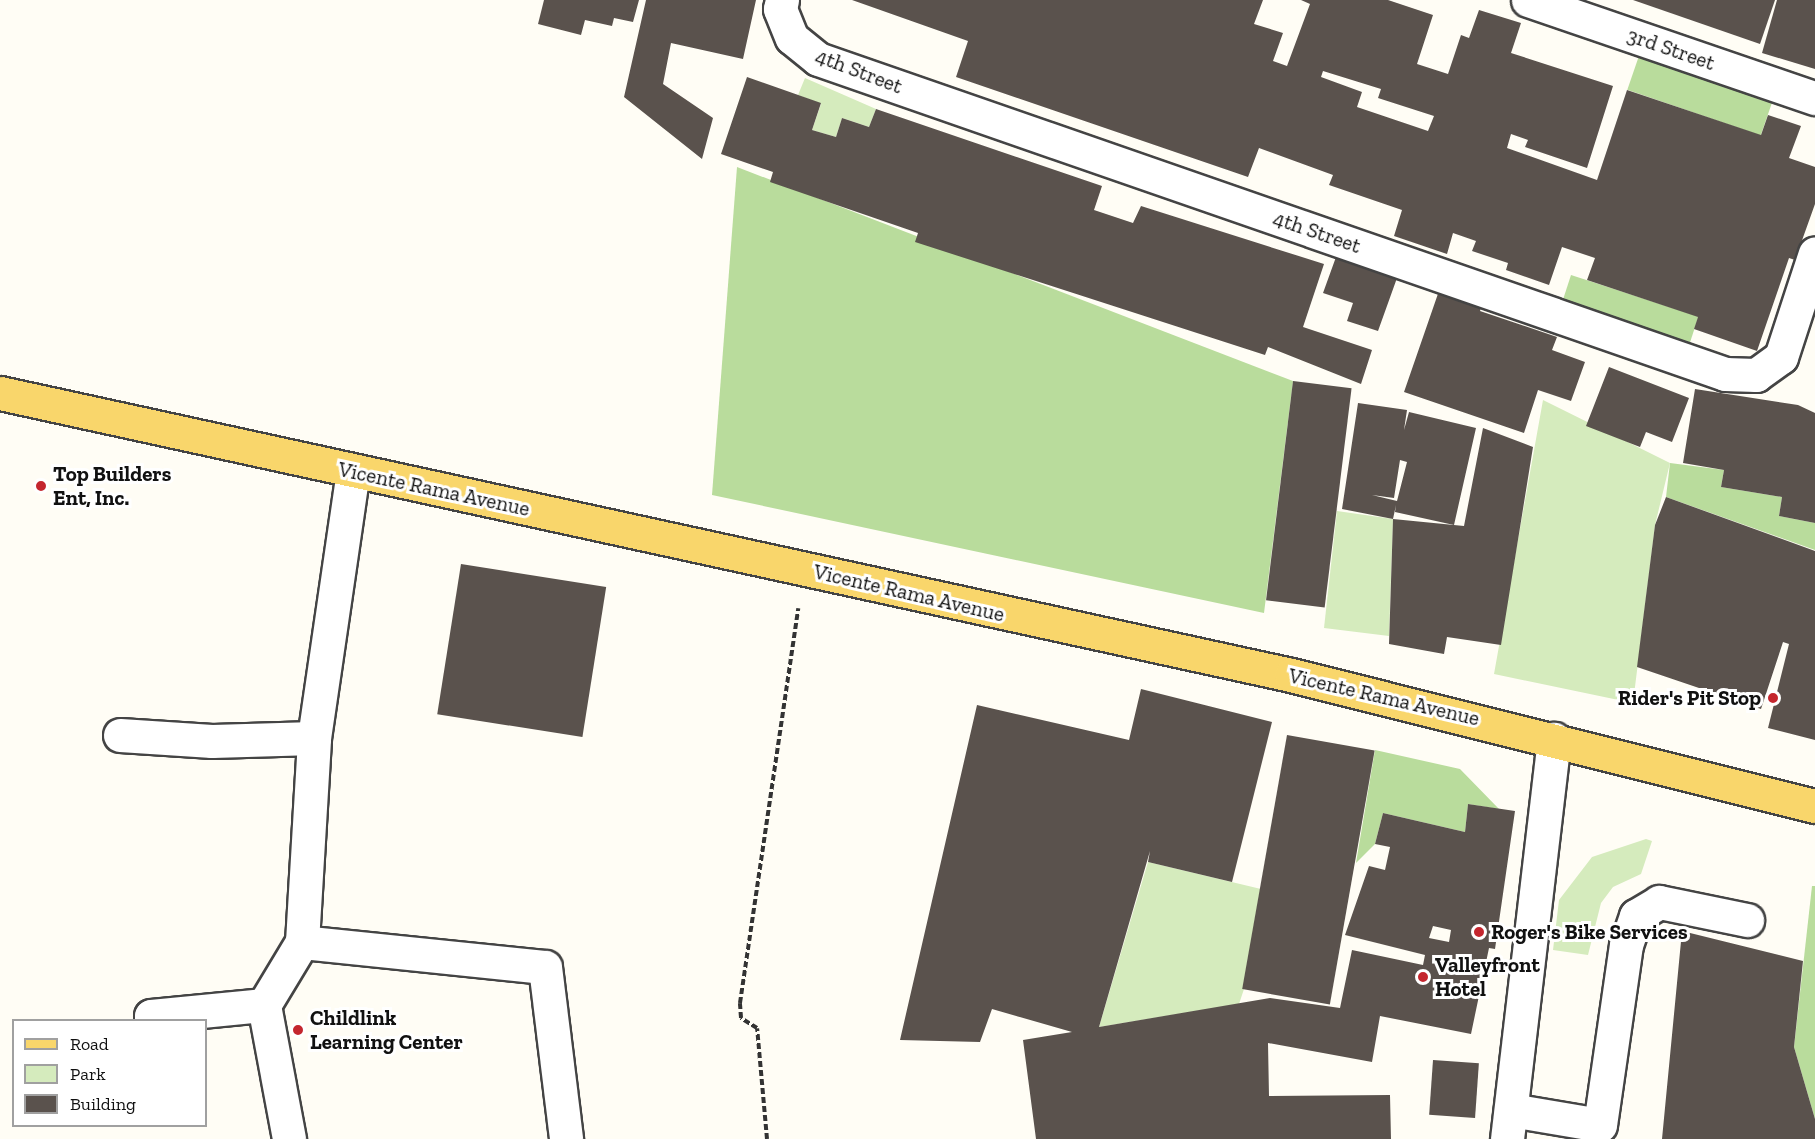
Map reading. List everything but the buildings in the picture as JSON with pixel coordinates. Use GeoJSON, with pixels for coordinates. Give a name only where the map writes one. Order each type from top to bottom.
{"type":"FeatureCollection","features":[{"type":"Feature","properties":{"kind":"main road","name":"Vicente Rama Avenue"},"geometry":{"type":"LineString","coordinates":[[0,393],[1301,678],[1554,739],[1815,806]]}},
{"type":"Feature","properties":{"kind":"street","name":"4th Street"},"geometry":{"type":"LineString","coordinates":[[782,0],[780,9],[792,38],[818,59],[1725,374],[1756,375],[1782,357],[1815,253]]}},
{"type":"Feature","properties":{"kind":"street","name":"3rd Street"},"geometry":{"type":"LineString","coordinates":[[1528,0],[1815,98]]}},
{"type":"Feature","properties":{"kind":"street"},"geometry":{"type":"LineString","coordinates":[[289,1139],[264,1005],[302,942],[314,738],[353,471]]}},
{"type":"Feature","properties":{"kind":"street"},"geometry":{"type":"LineString","coordinates":[[120,735],[212,741],[314,738]]}},
{"type":"Feature","properties":{"kind":"street"},"geometry":{"type":"LineString","coordinates":[[1554,739],[1509,1125],[1599,1132],[1626,945],[1636,916],[1659,902],[1747,920]]}},
{"type":"Feature","properties":{"kind":"street"},"geometry":{"type":"LineString","coordinates":[[302,942],[545,967],[566,1139]]}},
{"type":"Feature","properties":{"kind":"street"},"geometry":{"type":"LineString","coordinates":[[151,1019],[151,1016],[264,1005]]}},
{"type":"Feature","properties":{"kind":"path"},"geometry":{"type":"LineString","coordinates":[[767,1139],[757,1028],[741,1018],[740,1003],[804,569]]}},
{"type":"Feature","properties":{"kind":"green space"},"geometry":{"type":"Polygon","coordinates":[[[1641,50],[1774,96],[1761,136],[1627,90],[1641,50]]]}},
{"type":"Feature","properties":{"kind":"green space"},"geometry":{"type":"Polygon","coordinates":[[[805,78],[876,109],[869,127],[842,118],[836,137],[812,130],[821,104],[798,95],[805,78]]]}},
{"type":"Feature","properties":{"kind":"green space"},"geometry":{"type":"Polygon","coordinates":[[[737,167],[1293,381],[1264,613],[712,495],[737,167]]]}},
{"type":"Feature","properties":{"kind":"green space"},"geometry":{"type":"Polygon","coordinates":[[[1571,275],[1698,316],[1689,346],[1561,304],[1571,275]]]}},
{"type":"Feature","properties":{"kind":"green space"},"geometry":{"type":"Polygon","coordinates":[[[1543,400],[1670,463],[1655,525],[1633,703],[1494,674],[1543,400]]]}},
{"type":"Feature","properties":{"kind":"green space"},"geometry":{"type":"Polygon","coordinates":[[[1670,463],[1724,470],[1721,487],[1782,497],[1779,516],[1815,523],[1815,550],[1666,497],[1670,463]]]}},
{"type":"Feature","properties":{"kind":"green space"},"geometry":{"type":"Polygon","coordinates":[[[1337,511],[1393,519],[1389,636],[1324,628],[1337,511]]]}},
{"type":"Feature","properties":{"kind":"green space"},"geometry":{"type":"Polygon","coordinates":[[[1375,750],[1460,769],[1499,809],[1468,804],[1465,832],[1383,813],[1375,844],[1356,863],[1375,750]]]}},
{"type":"Feature","properties":{"kind":"green space"},"geometry":{"type":"Polygon","coordinates":[[[1646,839],[1652,841],[1641,874],[1613,887],[1601,903],[1588,955],[1553,950],[1559,900],[1592,857],[1646,839]]]}},
{"type":"Feature","properties":{"kind":"green space"},"geometry":{"type":"Polygon","coordinates":[[[1148,862],[1261,889],[1244,989],[1239,1004],[1099,1027],[1148,862]]]}},
{"type":"Feature","properties":{"kind":"green space"},"geometry":{"type":"Polygon","coordinates":[[[1812,886],[1815,886],[1815,1119],[1794,1047],[1812,886]]]}},
{"type":"Feature","properties":{"kind":"place","name":"Top Builders Ent, Inc."},"geometry":{"type":"Point","coordinates":[41,486]}},
{"type":"Feature","properties":{"kind":"place","name":"Rider's Pit Stop"},"geometry":{"type":"Point","coordinates":[1773,698]}},
{"type":"Feature","properties":{"kind":"place","name":"Roger's Bike Services"},"geometry":{"type":"Point","coordinates":[1479,932]}},
{"type":"Feature","properties":{"kind":"place","name":"Valleyfront Hotel"},"geometry":{"type":"Point","coordinates":[1423,977]}},
{"type":"Feature","properties":{"kind":"place","name":"Childlink Learning Center"},"geometry":{"type":"Point","coordinates":[298,1030]}}]}
